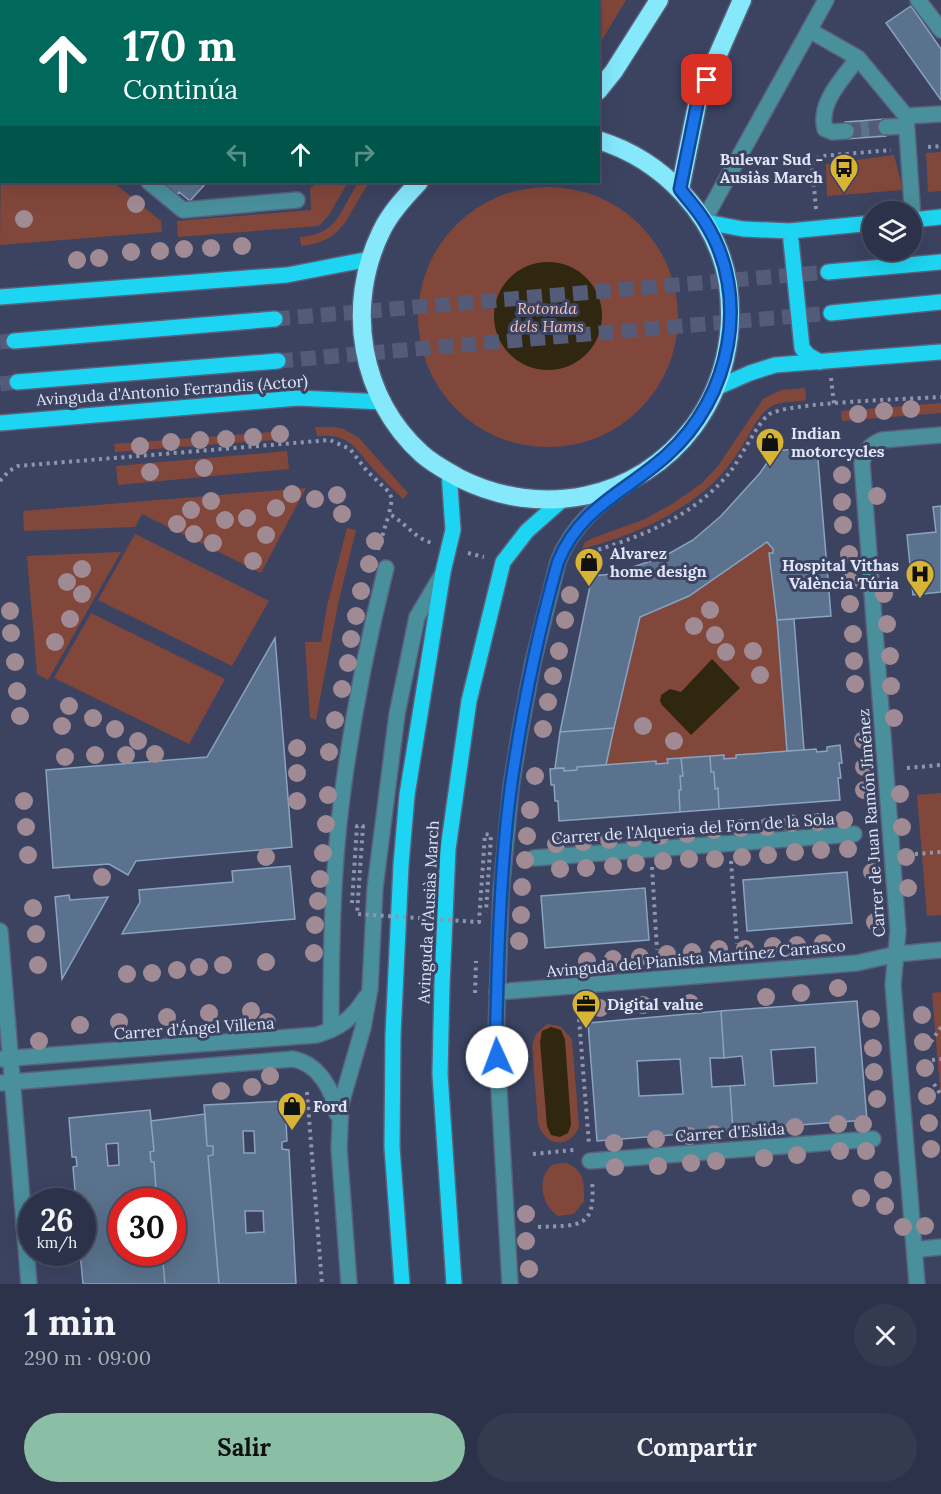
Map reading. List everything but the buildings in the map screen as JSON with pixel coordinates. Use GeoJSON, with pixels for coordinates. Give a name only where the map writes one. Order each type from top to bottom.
{"type":"FeatureCollection","features":[{"type":"Feature","properties":{"kind":"highway"},"geometry":{"type":"LineString","coordinates":[[627,52],[647,0]]}},
{"type":"Feature","properties":{"kind":"highway"},"geometry":{"type":"LineString","coordinates":[[600,88],[627,52],[659,0]]}},
{"type":"Feature","properties":{"kind":"highway"},"geometry":{"type":"LineString","coordinates":[[680,189],[698,100],[742,0]]}},
{"type":"Feature","properties":{"kind":"highway"},"geometry":{"type":"LineString","coordinates":[[418,183],[399,204],[382,230],[370,259],[364,283],[361,307],[362,332],[372,380],[383,402],[400,430],[423,454],[475,486],[503,495],[532,500],[562,500],[604,491],[644,473],[667,456],[703,413],[716,388],[728,346],[730,302],[721,259],[705,221],[680,189],[639,157],[600,141]]}},
{"type":"Feature","properties":{"kind":"main road"},"geometry":{"type":"LineString","coordinates":[[922,219],[941,218]]}},
{"type":"Feature","properties":{"kind":"main road"},"geometry":{"type":"LineString","coordinates":[[705,221],[744,229],[790,231],[862,224]]}},
{"type":"Feature","properties":{"kind":"main road"},"geometry":{"type":"LineString","coordinates":[[790,231],[802,348],[807,355],[820,362]]}},
{"type":"Feature","properties":{"kind":"main road"},"geometry":{"type":"LineString","coordinates":[[0,297],[287,275],[370,259]]}},
{"type":"Feature","properties":{"kind":"main road"},"geometry":{"type":"LineString","coordinates":[[828,272],[941,262]]}},
{"type":"Feature","properties":{"kind":"main road"},"geometry":{"type":"LineString","coordinates":[[831,313],[941,302]]}},
{"type":"Feature","properties":{"kind":"main road"},"geometry":{"type":"LineString","coordinates":[[14,341],[275,319]]}},
{"type":"Feature","properties":{"kind":"main road"},"geometry":{"type":"LineString","coordinates":[[716,388],[775,365],[941,352]]}},
{"type":"Feature","properties":{"kind":"main road","name":"Avinguda d'Antonio Ferrandis (Actor)"},"geometry":{"type":"LineString","coordinates":[[17,382],[278,361]]}},
{"type":"Feature","properties":{"kind":"main road","name":"Avinguda d'Antonio Ferrandis (Actor)"},"geometry":{"type":"LineString","coordinates":[[0,423],[298,398],[383,402]]}},
{"type":"Feature","properties":{"kind":"main road","name":"Avinguda d'Ausiàs March"},"geometry":{"type":"LineString","coordinates":[[402,1284],[392,1147],[393,1035],[401,865],[407,795],[443,572],[453,530],[449,472]]}},
{"type":"Feature","properties":{"kind":"main road","name":"Avinguda d'Ausiàs March"},"geometry":{"type":"LineString","coordinates":[[454,1284],[440,1074],[448,849],[469,701],[502,562],[527,531],[562,500]]}},
{"type":"Feature","properties":{"kind":"street"},"geometry":{"type":"LineString","coordinates":[[705,221],[826,0]]}},
{"type":"Feature","properties":{"kind":"street"},"geometry":{"type":"LineString","coordinates":[[918,0],[941,30]]}},
{"type":"Feature","properties":{"kind":"street"},"geometry":{"type":"LineString","coordinates":[[809,30],[858,58],[906,121],[912,201]]}},
{"type":"Feature","properties":{"kind":"street"},"geometry":{"type":"LineString","coordinates":[[846,131],[833,132],[825,129],[822,118],[830,98],[858,58]]}},
{"type":"Feature","properties":{"kind":"street"},"geometry":{"type":"LineString","coordinates":[[885,127],[941,114]]}},
{"type":"Feature","properties":{"kind":"street"},"geometry":{"type":"LineString","coordinates":[[151,183],[183,210],[297,200]]}},
{"type":"Feature","properties":{"kind":"street","name":"Carrer de Juan Ramón Jiménez"},"geometry":{"type":"LineString","coordinates":[[917,1284],[893,985],[898,931],[862,463],[867,449],[882,440],[941,435]]}},
{"type":"Feature","properties":{"kind":"street"},"geometry":{"type":"LineString","coordinates":[[510,1284],[496,1036],[501,892],[511,787],[533,662],[563,548],[584,520],[617,491],[644,473]]}},
{"type":"Feature","properties":{"kind":"street"},"geometry":{"type":"LineString","coordinates":[[331,1030],[332,941],[342,798],[363,669],[386,568]]}},
{"type":"Feature","properties":{"kind":"street","name":"Avinguda d'Ausiàs March"},"geometry":{"type":"LineString","coordinates":[[349,1284],[339,1126],[341,1104],[363,1028],[370,989],[375,888],[397,714],[417,617],[443,572]]}},
{"type":"Feature","properties":{"kind":"street","name":"Carrer de l'Alqueria del Forn de la Sola"},"geometry":{"type":"LineString","coordinates":[[534,858],[854,834]]}},
{"type":"Feature","properties":{"kind":"street"},"geometry":{"type":"LineString","coordinates":[[0,931],[6,1082],[28,1284]]}},
{"type":"Feature","properties":{"kind":"street","name":"Avinguda del Pianista Martínez Carrasco"},"geometry":{"type":"LineString","coordinates":[[497,992],[857,963],[897,954],[941,950]]}},
{"type":"Feature","properties":{"kind":"street","name":"Carrer d'Ángel Villena"},"geometry":{"type":"LineString","coordinates":[[5,1059],[303,1038],[344,1024],[357,1011],[370,989]]}},
{"type":"Feature","properties":{"kind":"street"},"geometry":{"type":"LineString","coordinates":[[6,1082],[293,1059],[305,1063],[325,1082],[333,1098],[339,1126]]}},
{"type":"Feature","properties":{"kind":"street","name":"Carrer d'Eslida"},"geometry":{"type":"LineString","coordinates":[[590,1161],[873,1139]]}},
{"type":"Feature","properties":{"kind":"street"},"geometry":{"type":"LineString","coordinates":[[922,1249],[941,1248]]}},
{"type":"Feature","properties":{"kind":"path"},"geometry":{"type":"LineString","coordinates":[[816,202],[812,164],[815,159],[822,156],[941,146]]}},
{"type":"Feature","properties":{"kind":"path"},"geometry":{"type":"LineString","coordinates":[[832,383],[834,404]]}},
{"type":"Feature","properties":{"kind":"path"},"geometry":{"type":"LineString","coordinates":[[576,556],[642,535],[666,524],[709,494],[740,459],[768,416],[787,408],[941,397]]}},
{"type":"Feature","properties":{"kind":"path"},"geometry":{"type":"LineString","coordinates":[[0,481],[9,471],[18,466],[330,440],[351,449],[367,471],[389,492],[392,500],[389,514],[397,518],[413,534],[426,542],[502,562]]}},
{"type":"Feature","properties":{"kind":"path"},"geometry":{"type":"LineString","coordinates":[[908,768],[941,765]]}},
{"type":"Feature","properties":{"kind":"path"},"geometry":{"type":"LineString","coordinates":[[352,903],[357,826],[363,826],[357,914],[479,922],[485,834],[491,835],[486,912]]}},
{"type":"Feature","properties":{"kind":"path"},"geometry":{"type":"LineString","coordinates":[[730,843],[737,944]]}},
{"type":"Feature","properties":{"kind":"path"},"geometry":{"type":"LineString","coordinates":[[651,849],[657,950]]}},
{"type":"Feature","properties":{"kind":"path"},"geometry":{"type":"LineString","coordinates":[[915,854],[941,852]]}},
{"type":"Feature","properties":{"kind":"path"},"geometry":{"type":"LineString","coordinates":[[931,1042],[941,1028]]}},
{"type":"Feature","properties":{"kind":"path"},"geometry":{"type":"LineString","coordinates":[[932,1060],[941,1059]]}},
{"type":"Feature","properties":{"kind":"path"},"geometry":{"type":"LineString","coordinates":[[934,1084],[941,1095]]}},
{"type":"Feature","properties":{"kind":"path"},"geometry":{"type":"LineString","coordinates":[[306,1085],[322,1284]]}},
{"type":"Feature","properties":{"kind":"path"},"geometry":{"type":"LineString","coordinates":[[533,1154],[578,1150]]}},
{"type":"Feature","properties":{"kind":"green space"},"geometry":{"type":"Polygon","coordinates":[[[600,0],[626,0],[600,43],[600,0]]]}},
{"type":"Feature","properties":{"kind":"green space"},"geometry":{"type":"Polygon","coordinates":[[[941,152],[941,191],[928,192],[926,153],[941,152]]]}},
{"type":"Feature","properties":{"kind":"green space"},"geometry":{"type":"Polygon","coordinates":[[[894,155],[903,190],[827,196],[826,164],[894,155]]]}},
{"type":"Feature","properties":{"kind":"green space"},"geometry":{"type":"Polygon","coordinates":[[[1,183],[114,183],[161,221],[162,232],[0,245],[1,183]]]}},
{"type":"Feature","properties":{"kind":"green space"},"geometry":{"type":"Polygon","coordinates":[[[318,183],[347,183],[329,215],[319,226],[178,237],[177,221],[311,210],[310,188],[318,183]]]}},
{"type":"Feature","properties":{"kind":"green space"},"geometry":{"type":"Polygon","coordinates":[[[358,183],[369,183],[337,232],[316,243],[301,246],[300,237],[323,231],[337,219],[358,183]]]}},
{"type":"Feature","properties":{"kind":"green space","name":"Rotonda dels Hams"},"geometry":{"type":"Polygon","coordinates":[[[548,187],[573,190],[598,197],[620,209],[640,225],[656,245],[668,267],[675,292],[678,317],[675,342],[668,367],[656,389],[640,409],[620,425],[598,437],[573,444],[548,447],[523,444],[498,437],[476,425],[456,409],[440,389],[428,367],[421,342],[418,317],[421,292],[428,267],[440,245],[456,225],[476,209],[498,197],[523,190],[548,187]]]}},
{"type":"Feature","properties":{"kind":"green space"},"geometry":{"type":"Polygon","coordinates":[[[805,388],[806,400],[785,402],[768,408],[728,467],[712,484],[682,507],[634,532],[582,549],[585,542],[645,519],[701,484],[718,466],[763,399],[781,390],[805,388]]]}},
{"type":"Feature","properties":{"kind":"green space"},"geometry":{"type":"Polygon","coordinates":[[[941,403],[941,413],[842,421],[841,411],[941,403]]]}},
{"type":"Feature","properties":{"kind":"green space"},"geometry":{"type":"Polygon","coordinates":[[[315,427],[344,429],[359,438],[408,493],[403,499],[353,445],[342,438],[317,436],[315,427]]]}},
{"type":"Feature","properties":{"kind":"green space"},"geometry":{"type":"Polygon","coordinates":[[[285,431],[286,439],[115,452],[114,444],[285,431]]]}},
{"type":"Feature","properties":{"kind":"green space"},"geometry":{"type":"Polygon","coordinates":[[[287,451],[289,469],[118,485],[116,466],[287,451]]]}},
{"type":"Feature","properties":{"kind":"green space"},"geometry":{"type":"Polygon","coordinates":[[[306,488],[261,573],[142,514],[135,527],[24,531],[23,511],[306,488]]]}},
{"type":"Feature","properties":{"kind":"green space"},"geometry":{"type":"Polygon","coordinates":[[[347,528],[356,530],[338,604],[316,720],[310,718],[305,642],[321,642],[327,606],[347,528]]]}},
{"type":"Feature","properties":{"kind":"green space"},"geometry":{"type":"Polygon","coordinates":[[[135,534],[269,601],[232,666],[98,600],[135,534]]]}},
{"type":"Feature","properties":{"kind":"green space"},"geometry":{"type":"Polygon","coordinates":[[[767,542],[773,549],[773,553],[769,554],[777,620],[787,751],[736,755],[736,758],[724,759],[723,755],[668,759],[668,763],[656,764],[656,761],[606,765],[640,617],[689,596],[767,542]]]}},
{"type":"Feature","properties":{"kind":"green space"},"geometry":{"type":"Polygon","coordinates":[[[121,552],[48,680],[37,674],[27,556],[121,552]]]}},
{"type":"Feature","properties":{"kind":"green space"},"geometry":{"type":"Polygon","coordinates":[[[91,613],[225,679],[189,744],[54,678],[91,613]]]}},
{"type":"Feature","properties":{"kind":"green space"},"geometry":{"type":"Polygon","coordinates":[[[941,793],[941,915],[927,916],[917,795],[941,793]]]}},
{"type":"Feature","properties":{"kind":"green space"},"geometry":{"type":"Polygon","coordinates":[[[941,992],[941,1100],[932,993],[941,992]]]}},
{"type":"Feature","properties":{"kind":"green space"},"geometry":{"type":"Polygon","coordinates":[[[547,1024],[560,1026],[572,1039],[579,1127],[575,1134],[563,1142],[546,1137],[538,1123],[532,1046],[536,1034],[547,1024]]]}},
{"type":"Feature","properties":{"kind":"green space"},"geometry":{"type":"Polygon","coordinates":[[[567,1163],[577,1170],[582,1178],[584,1201],[574,1214],[558,1216],[549,1207],[543,1194],[543,1181],[551,1166],[567,1163]]]}},
{"type":"Feature","properties":{"kind":"shaded area"},"geometry":{"type":"Polygon","coordinates":[[[548,262],[569,266],[586,278],[598,295],[602,316],[598,337],[586,354],[569,366],[548,370],[527,366],[510,354],[498,337],[494,316],[498,295],[510,278],[527,266],[548,262]]]}},
{"type":"Feature","properties":{"kind":"shaded area"},"geometry":{"type":"Polygon","coordinates":[[[712,659],[740,688],[691,735],[662,705],[661,695],[670,689],[681,692],[712,659]]]}},
{"type":"Feature","properties":{"kind":"shaded area"},"geometry":{"type":"Polygon","coordinates":[[[551,1027],[561,1030],[565,1040],[571,1125],[568,1133],[560,1137],[551,1135],[547,1126],[540,1042],[542,1031],[551,1027]]]}},
{"type":"Feature","properties":{"kind":"tunnel"},"geometry":{"type":"LineString","coordinates":[[846,131],[886,127]]}},
{"type":"Feature","properties":{"kind":"tunnel"},"geometry":{"type":"LineString","coordinates":[[275,319],[828,272]]}},
{"type":"Feature","properties":{"kind":"tunnel"},"geometry":{"type":"LineString","coordinates":[[278,361],[831,313]]}},
{"type":"Feature","properties":{"kind":"tunnel"},"geometry":{"type":"LineString","coordinates":[[0,342],[14,341]]}},
{"type":"Feature","properties":{"kind":"tunnel"},"geometry":{"type":"LineString","coordinates":[[0,384],[17,382]]}},
{"type":"Feature","properties":{"kind":"place","name":"Bulevar Sud - Ausiàs March"},"geometry":{"type":"Point","coordinates":[844,194]}},
{"type":"Feature","properties":{"kind":"place","name":"Indian motorcycles"},"geometry":{"type":"Point","coordinates":[770,468]}},
{"type":"Feature","properties":{"kind":"place","name":"Alvarez home design"},"geometry":{"type":"Point","coordinates":[589,588]}},
{"type":"Feature","properties":{"kind":"place","name":"Hospital Vithas València Túria"},"geometry":{"type":"Point","coordinates":[920,600]}},
{"type":"Feature","properties":{"kind":"place","name":"Digital value"},"geometry":{"type":"Point","coordinates":[586,1030]}},
{"type":"Feature","properties":{"kind":"place","name":"Ford"},"geometry":{"type":"Point","coordinates":[292,1132]}},
{"type":"Feature","properties":{"kind":"route"},"geometry":{"type":"LineString","coordinates":[[497,1057],[501,892],[511,787],[533,662],[558,562],[563,548],[584,520],[617,491],[667,456],[686,436],[703,413],[716,388],[728,346],[730,302],[721,259],[705,222],[680,189],[698,100],[707,80]]}}]}
